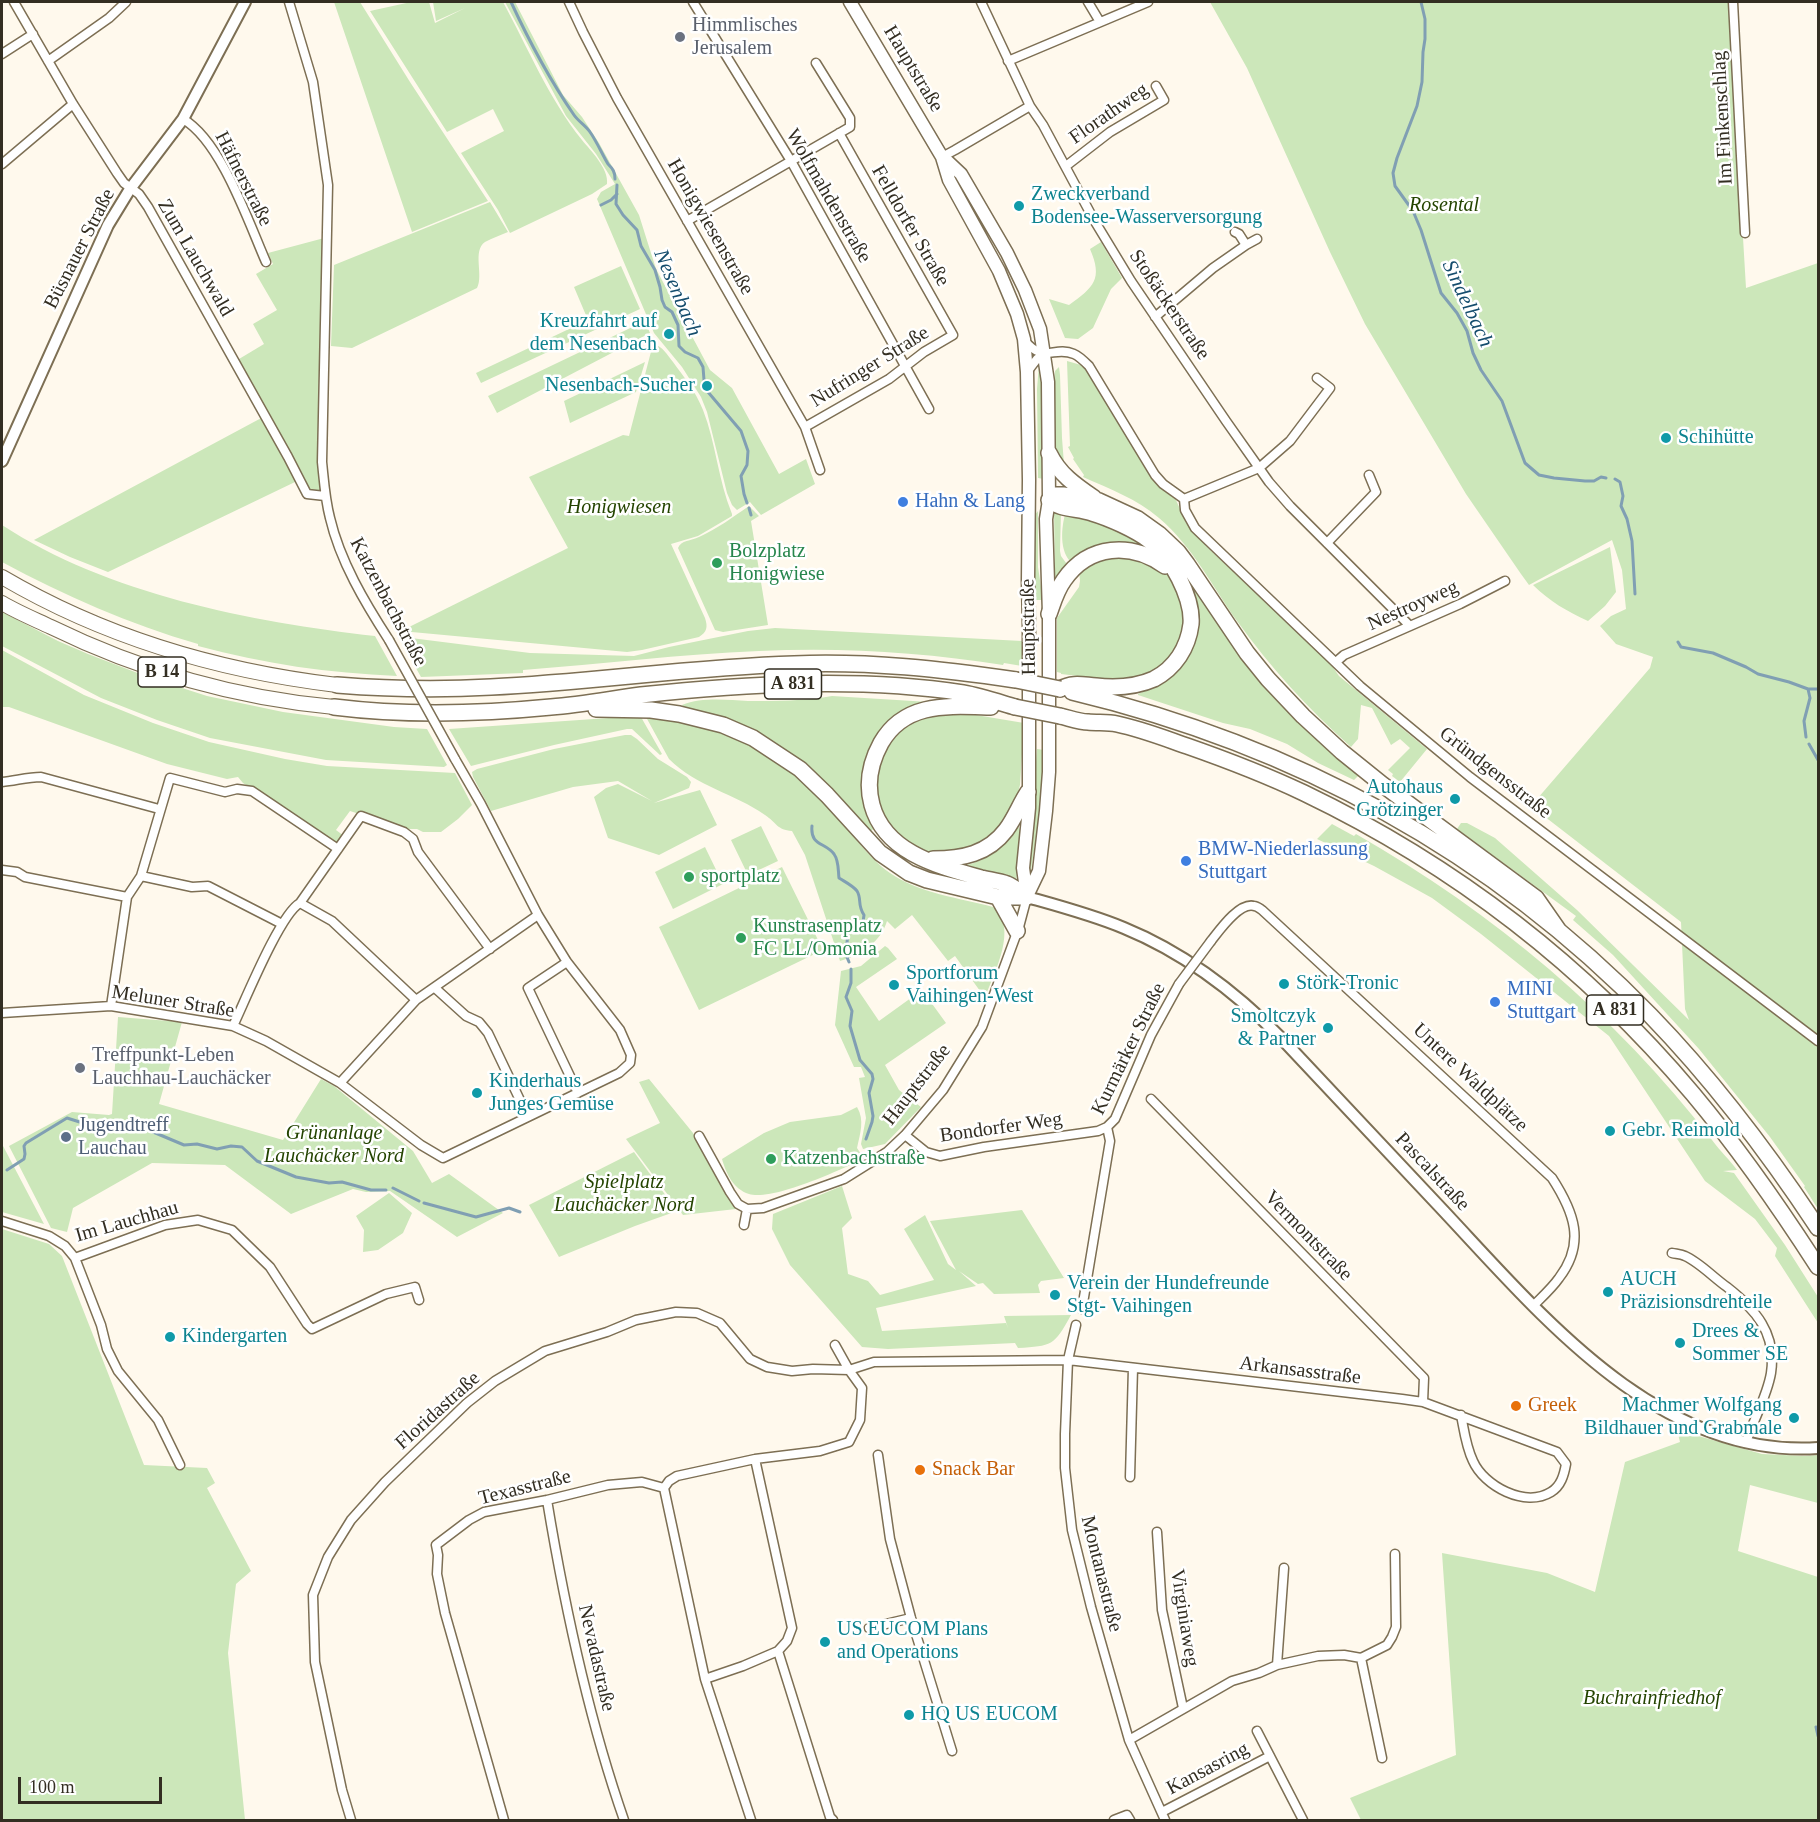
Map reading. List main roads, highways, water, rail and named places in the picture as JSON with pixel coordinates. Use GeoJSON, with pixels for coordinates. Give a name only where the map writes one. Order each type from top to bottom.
{"type":"FeatureCollection","features":[{"type":"Feature","properties":{"kind":"highway"},"geometry":{"type":"LineString","coordinates":[[1049,453],[1055,465],[1069,481],[1100,501],[1138,519],[1178,552],[1226,623],[1268,679],[1303,716],[1383,785],[1536,898],[1559,931]]}},
{"type":"Feature","properties":{"kind":"highway"},"geometry":{"type":"LineString","coordinates":[[1060,689],[1068,685],[1122,687],[1143,683],[1173,666],[1187,641],[1191,620],[1188,600],[1175,572],[1150,541],[1103,517],[1084,510],[1055,505],[1049,500],[1055,495],[1063,495],[1100,501]]}},
{"type":"Feature","properties":{"kind":"highway"},"geometry":{"type":"LineString","coordinates":[[1049,611],[1057,591],[1074,568],[1092,556],[1107,551],[1130,550],[1150,556],[1175,572]]}},
{"type":"Feature","properties":{"kind":"highway","name":"B 14"},"geometry":{"type":"LineString","coordinates":[[2,577],[86,620],[159,647],[243,670],[337,685]]}},
{"type":"Feature","properties":{"kind":"highway","name":"B 14"},"geometry":{"type":"LineString","coordinates":[[2,603],[83,642],[183,678],[261,697],[334,707]]}},
{"type":"Feature","properties":{"kind":"highway","name":"A 831"},"geometry":{"type":"LineString","coordinates":[[337,685],[388,688],[484,688],[727,667],[873,664],[1016,680],[1166,717],[1271,756],[1366,801],[1428,837],[1493,880],[1559,931],[1628,993],[1688,1056],[1754,1137],[1818,1228]]}},
{"type":"Feature","properties":{"kind":"highway","name":"A 831"},"geometry":{"type":"LineString","coordinates":[[334,707],[418,713],[488,711],[570,705],[701,689],[785,684],[912,688],[964,693],[1015,707],[1086,722],[1115,723],[1243,766],[1351,816],[1415,853],[1466,886],[1547,948],[1602,997],[1652,1048],[1692,1094],[1780,1209],[1818,1268]]}},
{"type":"Feature","properties":{"kind":"highway"},"geometry":{"type":"LineString","coordinates":[[570,705],[595,709],[651,710],[679,714],[723,726],[753,738],[800,769],[893,864],[927,880],[998,897],[1027,897]]}},
{"type":"Feature","properties":{"kind":"highway"},"geometry":{"type":"LineString","coordinates":[[1015,707],[952,705],[927,709],[903,720],[886,736],[874,757],[870,768],[870,797],[879,822],[892,839],[910,852],[936,864],[1008,885],[1027,897]]}},
{"type":"Feature","properties":{"kind":"highway"},"geometry":{"type":"LineString","coordinates":[[924,859],[960,858],[975,854],[989,846],[1006,830],[1028,792]]}},
{"type":"Feature","properties":{"kind":"highway"},"geometry":{"type":"LineString","coordinates":[[998,897],[1017,931]]}},
{"type":"Feature","properties":{"kind":"main road","name":"Hauptstraße"},"geometry":{"type":"LineString","coordinates":[[850,2],[942,157],[949,180],[992,256],[1017,314],[1024,339],[1027,372],[1029,501],[1029,808],[1023,868],[1027,897]]}},
{"type":"Feature","properties":{"kind":"main road","name":"Hauptstraße"},"geometry":{"type":"LineString","coordinates":[[942,157],[961,174],[1007,253],[1033,310],[1045,354],[1048,382],[1049,453],[1049,500],[1046,519],[1049,741],[1046,811],[1039,871],[1027,897]]}},
{"type":"Feature","properties":{"kind":"main road"},"geometry":{"type":"LineString","coordinates":[[1017,314],[1024,317],[1033,310]]}},
{"type":"Feature","properties":{"kind":"main road"},"geometry":{"type":"LineString","coordinates":[[1029,501],[1049,500]]}},
{"type":"Feature","properties":{"kind":"main road"},"geometry":{"type":"LineString","coordinates":[[1028,608],[1038,603],[1049,611]]}},
{"type":"Feature","properties":{"kind":"main road"},"geometry":{"type":"LineString","coordinates":[[1030,739],[1038,747],[1047,745],[1049,741]]}},
{"type":"Feature","properties":{"kind":"waterway","name":"Nesenbach"},"geometry":{"type":"LineString","coordinates":[[511,2],[548,74],[574,115],[593,136],[615,174],[615,179]]}},
{"type":"Feature","properties":{"kind":"waterway","name":"Sindelbach"},"geometry":{"type":"LineString","coordinates":[[1421,2],[1425,19],[1422,82],[1417,106],[1393,173],[1395,186],[1413,211],[1441,293],[1457,313],[1467,331],[1481,370],[1502,401],[1525,463],[1539,475],[1554,478],[1585,481],[1606,478]]}},
{"type":"Feature","properties":{"kind":"waterway","name":"Nesenbach"},"geometry":{"type":"LineString","coordinates":[[617,185],[616,204],[637,230],[641,246],[655,270],[662,300],[665,307],[672,312],[678,325],[679,346],[685,352],[698,358],[703,367],[708,392],[741,431],[748,451],[747,465],[741,476],[747,503]]}},
{"type":"Feature","properties":{"kind":"waterway"},"geometry":{"type":"LineString","coordinates":[[601,205],[617,194]]}},
{"type":"Feature","properties":{"kind":"waterway","name":"Sindelbach"},"geometry":{"type":"LineString","coordinates":[[1615,479],[1620,482],[1623,496],[1621,506],[1627,519],[1632,541],[1635,594]]}},
{"type":"Feature","properties":{"kind":"waterway","name":"Nesenbach"},"geometry":{"type":"LineString","coordinates":[[749,508],[751,515]]}},
{"type":"Feature","properties":{"kind":"waterway","name":"Sindelbach"},"geometry":{"type":"LineString","coordinates":[[1678,642],[1681,647],[1713,653],[1758,674],[1808,689],[1818,689]]}},
{"type":"Feature","properties":{"kind":"waterway"},"geometry":{"type":"LineString","coordinates":[[1806,737],[1804,721],[1810,698],[1808,689]]}},
{"type":"Feature","properties":{"kind":"waterway"},"geometry":{"type":"LineString","coordinates":[[1809,744],[1818,760]]}},
{"type":"Feature","properties":{"kind":"waterway","name":"Nesenbach"},"geometry":{"type":"LineString","coordinates":[[812,826],[813,837],[836,857],[839,878],[857,891],[864,915],[863,922],[849,930],[846,953],[849,962]]}},
{"type":"Feature","properties":{"kind":"waterway","name":"Nesenbach"},"geometry":{"type":"LineString","coordinates":[[851,969],[851,983],[846,997],[852,1011],[850,1026],[860,1060],[872,1074],[873,1079],[869,1093],[873,1116],[866,1139]]}},
{"type":"Feature","properties":{"kind":"waterway"},"geometry":{"type":"LineString","coordinates":[[7,1170],[24,1159],[26,1143],[67,1118],[105,1130],[146,1129],[184,1145],[197,1144],[217,1149],[231,1146],[242,1147],[257,1161],[296,1177],[329,1183],[342,1182],[371,1190],[386,1190]]}},
{"type":"Feature","properties":{"kind":"waterway"},"geometry":{"type":"LineString","coordinates":[[393,1188],[419,1201]]}},
{"type":"Feature","properties":{"kind":"waterway"},"geometry":{"type":"LineString","coordinates":[[424,1203],[476,1217],[509,1208],[520,1212]]}},
{"type":"Feature","properties":{"kind":"waterway"},"geometry":{"type":"LineString","coordinates":[[1816,1727],[1818,1736]]}},
{"type":"Feature","properties":{"kind":"place","name":"Himmlisches Jerusalem"},"geometry":{"type":"Point","coordinates":[680,37]}},
{"type":"Feature","properties":{"kind":"place","name":"Zweckverband Bodensee-Wasserversorgung"},"geometry":{"type":"Point","coordinates":[1019,206]}},
{"type":"Feature","properties":{"kind":"place","name":"Kreuzfahrt auf dem Nesenbach"},"geometry":{"type":"Point","coordinates":[669,334]}},
{"type":"Feature","properties":{"kind":"place","name":"Nesenbach-Sucher"},"geometry":{"type":"Point","coordinates":[707,386]}},
{"type":"Feature","properties":{"kind":"place","name":"Schihütte"},"geometry":{"type":"Point","coordinates":[1666,438]}},
{"type":"Feature","properties":{"kind":"place","name":"Hahn & Lang"},"geometry":{"type":"Point","coordinates":[903,502]}},
{"type":"Feature","properties":{"kind":"place","name":"Bolzplatz Honigwiese"},"geometry":{"type":"Point","coordinates":[717,563]}},
{"type":"Feature","properties":{"kind":"place","name":"Autohaus Grötzinger"},"geometry":{"type":"Point","coordinates":[1455,799]}},
{"type":"Feature","properties":{"kind":"place","name":"BMW-Niederlassung Stuttgart"},"geometry":{"type":"Point","coordinates":[1186,861]}},
{"type":"Feature","properties":{"kind":"place","name":"sportplatz"},"geometry":{"type":"Point","coordinates":[689,877]}},
{"type":"Feature","properties":{"kind":"place","name":"Kunstrasenplatz FC LL/Omonia"},"geometry":{"type":"Point","coordinates":[741,938]}},
{"type":"Feature","properties":{"kind":"place","name":"Störk-Tronic"},"geometry":{"type":"Point","coordinates":[1284,984]}},
{"type":"Feature","properties":{"kind":"place","name":"Sportforum Vaihingen-West"},"geometry":{"type":"Point","coordinates":[894,985]}},
{"type":"Feature","properties":{"kind":"place","name":"MINI Stuttgart"},"geometry":{"type":"Point","coordinates":[1495,1002]}},
{"type":"Feature","properties":{"kind":"place","name":"Smoltczyk & Partner"},"geometry":{"type":"Point","coordinates":[1328,1028]}},
{"type":"Feature","properties":{"kind":"place","name":"Treffpunkt-Leben Lauchhau-Lauchäcker"},"geometry":{"type":"Point","coordinates":[80,1068]}},
{"type":"Feature","properties":{"kind":"place","name":"Kinderhaus Junges Gemüse"},"geometry":{"type":"Point","coordinates":[477,1093]}},
{"type":"Feature","properties":{"kind":"place","name":"Gebr. Reimold"},"geometry":{"type":"Point","coordinates":[1610,1131]}},
{"type":"Feature","properties":{"kind":"place","name":"Jugendtreff Lauchau"},"geometry":{"type":"Point","coordinates":[66,1137]}},
{"type":"Feature","properties":{"kind":"place","name":"Katzenbachstraße"},"geometry":{"type":"Point","coordinates":[771,1159]}},
{"type":"Feature","properties":{"kind":"place","name":"AUCH Präzisionsdrehteile"},"geometry":{"type":"Point","coordinates":[1608,1292]}},
{"type":"Feature","properties":{"kind":"place","name":"Verein der Hundefreunde Stgt- Vaihingen"},"geometry":{"type":"Point","coordinates":[1055,1295]}},
{"type":"Feature","properties":{"kind":"place","name":"Kindergarten"},"geometry":{"type":"Point","coordinates":[170,1337]}},
{"type":"Feature","properties":{"kind":"place","name":"Drees & Sommer SE"},"geometry":{"type":"Point","coordinates":[1680,1343]}},
{"type":"Feature","properties":{"kind":"place","name":"Greek"},"geometry":{"type":"Point","coordinates":[1516,1406]}},
{"type":"Feature","properties":{"kind":"place","name":"Machmer Wolfgang Bildhauer und Grabmale"},"geometry":{"type":"Point","coordinates":[1794,1418]}},
{"type":"Feature","properties":{"kind":"place","name":"Snack Bar"},"geometry":{"type":"Point","coordinates":[920,1470]}},
{"type":"Feature","properties":{"kind":"place","name":"US EUCOM Plans and Operations"},"geometry":{"type":"Point","coordinates":[825,1642]}},
{"type":"Feature","properties":{"kind":"place","name":"HQ US EUCOM"},"geometry":{"type":"Point","coordinates":[909,1715]}},
{"type":"Feature","properties":{"kind":"park label","name":"Rosental"},"geometry":{"type":"Point","coordinates":[1444,206]}},
{"type":"Feature","properties":{"kind":"park label","name":"Honigwiesen"},"geometry":{"type":"Point","coordinates":[619,508]}},
{"type":"Feature","properties":{"kind":"park label","name":"Grünanlage Lauchäcker Nord"},"geometry":{"type":"Point","coordinates":[334,1146]}},
{"type":"Feature","properties":{"kind":"park label","name":"Spielplatz Lauchäcker Nord"},"geometry":{"type":"Point","coordinates":[624,1194]}},
{"type":"Feature","properties":{"kind":"park label","name":"Buchrainfriedhof"},"geometry":{"type":"Point","coordinates":[1652,1699]}}]}
